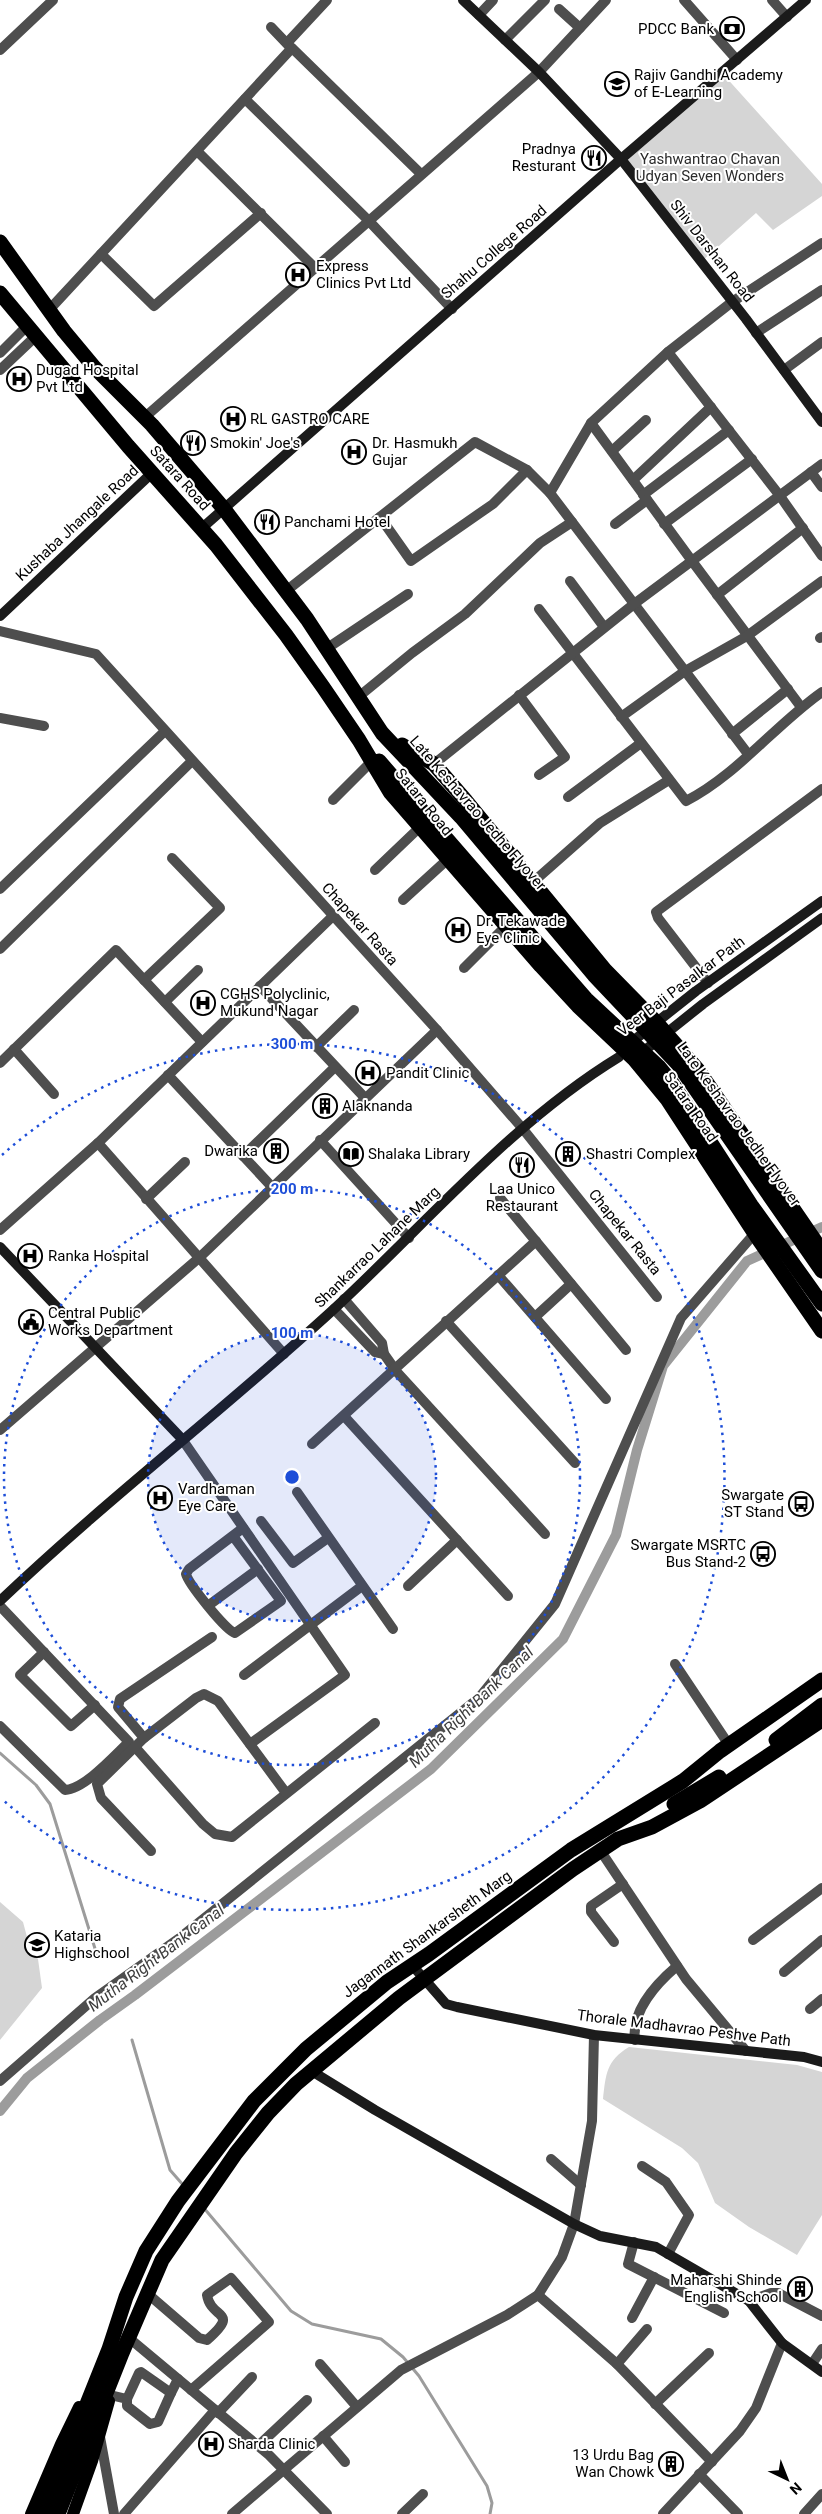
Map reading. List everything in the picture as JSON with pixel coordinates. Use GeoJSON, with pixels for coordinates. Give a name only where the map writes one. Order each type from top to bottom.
{"type":"FeatureCollection","features":[{"type":"Feature","properties":{"kind":"highway","name":"Satara Road"},"geometry":{"type":"LineString","coordinates":[[0,242],[49,310],[94,367],[145,417],[224,509],[286,591],[382,733],[434,764],[605,970],[661,1027],[698,1070],[820,1249]]}},
{"type":"Feature","properties":{"kind":"highway","name":"Satara Road"},"geometry":{"type":"LineString","coordinates":[[0,293],[128,446],[202,528],[286,635],[359,740],[390,792],[578,1006],[667,1099],[756,1235],[822,1331]]}},
{"type":"Feature","properties":{"kind":"highway","name":"Late Keshavrao Jedhe Flyover"},"geometry":{"type":"LineString","coordinates":[[382,733],[461,816],[594,975],[678,1064],[822,1271]]}},
{"type":"Feature","properties":{"kind":"highway"},"geometry":{"type":"LineString","coordinates":[[359,740],[397,780],[586,999],[659,1068],[672,1084],[751,1205],[822,1304]]}},
{"type":"Feature","properties":{"kind":"highway","name":"Jagannath Shankarsheth Marg"},"geometry":{"type":"LineString","coordinates":[[87,2438],[115,2351],[120,2313],[142,2259],[195,2178],[254,2101],[283,2070],[387,1982],[571,1850],[683,1781],[729,1745],[822,1680]]}},
{"type":"Feature","properties":{"kind":"highway"},"geometry":{"type":"LineString","coordinates":[[683,1781],[755,1740],[822,1691]]}},
{"type":"Feature","properties":{"kind":"highway"},"geometry":{"type":"LineString","coordinates":[[618,1839],[750,1758],[822,1705]]}},
{"type":"Feature","properties":{"kind":"highway","name":"Jagannath Shankarsheth Marg"},"geometry":{"type":"LineString","coordinates":[[115,2351],[129,2338],[162,2260],[186,2223],[268,2113],[310,2070],[423,1981],[600,1850],[618,1839],[652,1827],[700,1801],[822,1720]]}},
{"type":"Feature","properties":{"kind":"highway"},"geometry":{"type":"LineString","coordinates":[[43,2514],[87,2438]]}},
{"type":"Feature","properties":{"kind":"highway"},"geometry":{"type":"LineString","coordinates":[[58,2514],[87,2438]]}},
{"type":"Feature","properties":{"kind":"main road","name":"Jagannath Shankarsheth Marg"},"geometry":{"type":"LineString","coordinates":[[74,2514],[87,2438],[110,2395],[115,2351]]}},
{"type":"Feature","properties":{"kind":"main road","name":"Jagannath Shankarsheth Marg"},"geometry":{"type":"LineString","coordinates":[[31,2514],[61,2444],[115,2351]]}},
{"type":"Feature","properties":{"kind":"street"},"geometry":{"type":"LineString","coordinates":[[0,50],[53,0]]}},
{"type":"Feature","properties":{"kind":"street"},"geometry":{"type":"LineString","coordinates":[[49,310],[245,99],[327,0]]}},
{"type":"Feature","properties":{"kind":"street","name":"Shiv Darshan Road"},"geometry":{"type":"LineString","coordinates":[[463,0],[539,72],[621,159],[784,370],[818,410],[822,422]]}},
{"type":"Feature","properties":{"kind":"street"},"geometry":{"type":"LineString","coordinates":[[479,15],[493,0]]}},
{"type":"Feature","properties":{"kind":"street"},"geometry":{"type":"LineString","coordinates":[[505,40],[545,0]]}},
{"type":"Feature","properties":{"kind":"street"},"geometry":{"type":"LineString","coordinates":[[145,417],[314,267],[539,72],[606,0]]}},
{"type":"Feature","properties":{"kind":"street"},"geometry":{"type":"LineString","coordinates":[[684,0],[737,60]]}},
{"type":"Feature","properties":{"kind":"street"},"geometry":{"type":"LineString","coordinates":[[772,0],[787,16]]}},
{"type":"Feature","properties":{"kind":"street","name":"Shahu College Road"},"geometry":{"type":"LineString","coordinates":[[202,528],[621,159],[806,0]]}},
{"type":"Feature","properties":{"kind":"street"},"geometry":{"type":"LineString","coordinates":[[559,9],[580,28]]}},
{"type":"Feature","properties":{"kind":"street"},"geometry":{"type":"LineString","coordinates":[[271,27],[421,174]]}},
{"type":"Feature","properties":{"kind":"street"},"geometry":{"type":"LineString","coordinates":[[245,99],[368,220],[452,308]]}},
{"type":"Feature","properties":{"kind":"street"},"geometry":{"type":"LineString","coordinates":[[197,151],[314,267]]}},
{"type":"Feature","properties":{"kind":"street"},"geometry":{"type":"LineString","coordinates":[[101,254],[154,306],[261,213]]}},
{"type":"Feature","properties":{"kind":"street"},"geometry":{"type":"LineString","coordinates":[[550,493],[591,423],[668,352],[732,302],[822,243]]}},
{"type":"Feature","properties":{"kind":"street"},"geometry":{"type":"LineString","coordinates":[[756,333],[822,290]]}},
{"type":"Feature","properties":{"kind":"street"},"geometry":{"type":"LineString","coordinates":[[0,353],[32,331]]}},
{"type":"Feature","properties":{"kind":"street"},"geometry":{"type":"LineString","coordinates":[[0,370],[32,331]]}},
{"type":"Feature","properties":{"kind":"street"},"geometry":{"type":"LineString","coordinates":[[784,370],[822,342]]}},
{"type":"Feature","properties":{"kind":"street"},"geometry":{"type":"LineString","coordinates":[[668,352],[780,496],[822,556]]}},
{"type":"Feature","properties":{"kind":"street"},"geometry":{"type":"LineString","coordinates":[[633,480],[711,407]]}},
{"type":"Feature","properties":{"kind":"street"},"geometry":{"type":"LineString","coordinates":[[612,451],[646,420]]}},
{"type":"Feature","properties":{"kind":"street"},"geometry":{"type":"LineString","coordinates":[[591,423],[801,707]]}},
{"type":"Feature","properties":{"kind":"street"},"geometry":{"type":"LineString","coordinates":[[615,524],[645,497],[729,430]]}},
{"type":"Feature","properties":{"kind":"street"},"geometry":{"type":"LineString","coordinates":[[286,591],[475,442],[528,470],[550,493],[748,754]]}},
{"type":"Feature","properties":{"kind":"street"},"geometry":{"type":"LineString","coordinates":[[664,524],[752,459]]}},
{"type":"Feature","properties":{"kind":"street"},"geometry":{"type":"LineString","coordinates":[[434,764],[604,627],[822,464]]}},
{"type":"Feature","properties":{"kind":"street"},"geometry":{"type":"LineString","coordinates":[[380,517],[411,561],[493,504],[528,470]]}},
{"type":"Feature","properties":{"kind":"street","name":"Kushaba Jhangale Road"},"geometry":{"type":"LineString","coordinates":[[0,616],[152,472]]}},
{"type":"Feature","properties":{"kind":"street"},"geometry":{"type":"LineString","coordinates":[[811,472],[822,487]]}},
{"type":"Feature","properties":{"kind":"street"},"geometry":{"type":"LineString","coordinates":[[358,698],[412,653],[465,614],[540,543],[572,522]]}},
{"type":"Feature","properties":{"kind":"street"},"geometry":{"type":"LineString","coordinates":[[717,595],[803,528]]}},
{"type":"Feature","properties":{"kind":"street"},"geometry":{"type":"LineString","coordinates":[[570,581],[604,627]]}},
{"type":"Feature","properties":{"kind":"street"},"geometry":{"type":"LineString","coordinates":[[621,717],[685,671],[747,636],[822,581]]}},
{"type":"Feature","properties":{"kind":"street"},"geometry":{"type":"LineString","coordinates":[[326,649],[408,594]]}},
{"type":"Feature","properties":{"kind":"street"},"geometry":{"type":"LineString","coordinates":[[539,609],[686,802],[708,790],[801,707],[822,692]]}},
{"type":"Feature","properties":{"kind":"street","name":"Chapekar Rasta"},"geometry":{"type":"LineString","coordinates":[[0,631],[96,654],[437,1030],[523,1129],[657,1297]]}},
{"type":"Feature","properties":{"kind":"street"},"geometry":{"type":"LineString","coordinates":[[732,734],[788,689]]}},
{"type":"Feature","properties":{"kind":"street"},"geometry":{"type":"LineString","coordinates":[[519,695],[564,756],[539,775]]}},
{"type":"Feature","properties":{"kind":"street"},"geometry":{"type":"LineString","coordinates":[[0,718],[44,726]]}},
{"type":"Feature","properties":{"kind":"street"},"geometry":{"type":"LineString","coordinates":[[0,889],[165,731]]}},
{"type":"Feature","properties":{"kind":"street"},"geometry":{"type":"LineString","coordinates":[[568,797],[641,743]]}},
{"type":"Feature","properties":{"kind":"street"},"geometry":{"type":"LineString","coordinates":[[0,949],[192,761]]}},
{"type":"Feature","properties":{"kind":"street"},"geometry":{"type":"LineString","coordinates":[[333,800],[372,761]]}},
{"type":"Feature","properties":{"kind":"street"},"geometry":{"type":"LineString","coordinates":[[532,883],[600,823],[669,780]]}},
{"type":"Feature","properties":{"kind":"street"},"geometry":{"type":"LineString","coordinates":[[708,983],[658,918],[656,912],[822,789]]}},
{"type":"Feature","properties":{"kind":"street"},"geometry":{"type":"LineString","coordinates":[[375,870],[420,827]]}},
{"type":"Feature","properties":{"kind":"street"},"geometry":{"type":"LineString","coordinates":[[144,980],[220,908],[172,858]]}},
{"type":"Feature","properties":{"kind":"street"},"geometry":{"type":"LineString","coordinates":[[403,900],[448,859]]}},
{"type":"Feature","properties":{"kind":"street","name":"Veer Baji Pasalkar Path"},"geometry":{"type":"LineString","coordinates":[[625,1055],[661,1027],[708,983],[822,901]]}},
{"type":"Feature","properties":{"kind":"street"},"geometry":{"type":"LineString","coordinates":[[0,1230],[98,1144],[333,916]]}},
{"type":"Feature","properties":{"kind":"street","name":"Veer Baji Pasalkar Path"},"geometry":{"type":"LineString","coordinates":[[625,1055],[661,1027],[822,918]]}},
{"type":"Feature","properties":{"kind":"street"},"geometry":{"type":"LineString","coordinates":[[464,968],[506,926]]}},
{"type":"Feature","properties":{"kind":"street"},"geometry":{"type":"LineString","coordinates":[[0,1062],[116,950],[202,1042]]}},
{"type":"Feature","properties":{"kind":"street"},"geometry":{"type":"LineString","coordinates":[[165,1002],[198,970]]}},
{"type":"Feature","properties":{"kind":"street"},"geometry":{"type":"LineString","coordinates":[[260,986],[365,1098]]}},
{"type":"Feature","properties":{"kind":"street"},"geometry":{"type":"LineString","coordinates":[[316,1047],[354,1010]]}},
{"type":"Feature","properties":{"kind":"street"},"geometry":{"type":"LineString","coordinates":[[0,1430],[200,1257],[437,1030]]}},
{"type":"Feature","properties":{"kind":"street"},"geometry":{"type":"LineString","coordinates":[[14,1049],[54,1094]]}},
{"type":"Feature","properties":{"kind":"street","name":"Shankarrao Lahane Marg"},"geometry":{"type":"LineString","coordinates":[[0,1601],[182,1439],[284,1354],[334,1309],[523,1129],[583,1080],[625,1055]]}},
{"type":"Feature","properties":{"kind":"street"},"geometry":{"type":"LineString","coordinates":[[244,1156],[335,1067]]}},
{"type":"Feature","properties":{"kind":"street"},"geometry":{"type":"LineString","coordinates":[[168,1075],[272,1187]]}},
{"type":"Feature","properties":{"kind":"street"},"geometry":{"type":"LineString","coordinates":[[320,1140],[409,1238]]}},
{"type":"Feature","properties":{"kind":"street"},"geometry":{"type":"LineString","coordinates":[[98,1144],[284,1354]]}},
{"type":"Feature","properties":{"kind":"street"},"geometry":{"type":"LineString","coordinates":[[146,1199],[185,1162]]}},
{"type":"Feature","properties":{"kind":"street"},"geometry":{"type":"LineString","coordinates":[[500,1198],[626,1350]]}},
{"type":"Feature","properties":{"kind":"street"},"geometry":{"type":"LineString","coordinates":[[0,2081],[95,1998],[181,1937],[479,1698],[555,1604],[681,1318],[756,1235]]}},
{"type":"Feature","properties":{"kind":"street"},"geometry":{"type":"LineString","coordinates":[[312,1444],[396,1371],[446,1321],[536,1241]]}},
{"type":"Feature","properties":{"kind":"street"},"geometry":{"type":"LineString","coordinates":[[0,1247],[182,1439],[345,1674],[250,1744]]}},
{"type":"Feature","properties":{"kind":"street"},"geometry":{"type":"LineString","coordinates":[[498,1275],[606,1399]]}},
{"type":"Feature","properties":{"kind":"street"},"geometry":{"type":"LineString","coordinates":[[534,1317],[571,1284]]}},
{"type":"Feature","properties":{"kind":"street"},"geometry":{"type":"LineString","coordinates":[[344,1299],[382,1343],[384,1354],[396,1371],[544,1534]]}},
{"type":"Feature","properties":{"kind":"street"},"geometry":{"type":"LineString","coordinates":[[334,1309],[375,1352],[384,1354]]}},
{"type":"Feature","properties":{"kind":"street"},"geometry":{"type":"LineString","coordinates":[[446,1321],[574,1463]]}},
{"type":"Feature","properties":{"kind":"street"},"geometry":{"type":"LineString","coordinates":[[344,1416],[508,1596]]}},
{"type":"Feature","properties":{"kind":"street"},"geometry":{"type":"LineString","coordinates":[[297,1492],[393,1629]]}},
{"type":"Feature","properties":{"kind":"street"},"geometry":{"type":"LineString","coordinates":[[261,1521],[293,1563],[328,1538]]}},
{"type":"Feature","properties":{"kind":"street"},"geometry":{"type":"LineString","coordinates":[[232,1536],[281,1601],[235,1633],[231,1632],[190,1583],[186,1574],[189,1569],[242,1528]]}},
{"type":"Feature","properties":{"kind":"street"},"geometry":{"type":"LineString","coordinates":[[408,1586],[457,1540]]}},
{"type":"Feature","properties":{"kind":"street"},"geometry":{"type":"LineString","coordinates":[[209,1605],[258,1569]]}},
{"type":"Feature","properties":{"kind":"street"},"geometry":{"type":"LineString","coordinates":[[244,1675],[362,1586]]}},
{"type":"Feature","properties":{"kind":"street"},"geometry":{"type":"LineString","coordinates":[[0,1606],[129,1742],[89,1778],[71,1790],[65,1790],[0,1726]]}},
{"type":"Feature","properties":{"kind":"street"},"geometry":{"type":"LineString","coordinates":[[144,1738],[118,1707],[120,1699],[212,1637]]}},
{"type":"Feature","properties":{"kind":"street"},"geometry":{"type":"LineString","coordinates":[[44,1652],[20,1675],[71,1726],[95,1705]]}},
{"type":"Feature","properties":{"kind":"street"},"geometry":{"type":"LineString","coordinates":[[675,1664],[729,1745]]}},
{"type":"Feature","properties":{"kind":"street"},"geometry":{"type":"LineString","coordinates":[[151,1851],[101,1798],[97,1784],[144,1738],[196,1698],[204,1694],[218,1701],[286,1793]]}},
{"type":"Feature","properties":{"kind":"street"},"geometry":{"type":"LineString","coordinates":[[135,1747],[203,1824],[216,1834],[232,1837],[239,1834],[286,1793],[375,1723]]}},
{"type":"Feature","properties":{"kind":"street"},"geometry":{"type":"LineString","coordinates":[[600,1850],[677,1966],[746,2051]]}},
{"type":"Feature","properties":{"kind":"street"},"geometry":{"type":"LineString","coordinates":[[614,1942],[591,1912],[591,1906],[622,1884]]}},
{"type":"Feature","properties":{"kind":"street"},"geometry":{"type":"LineString","coordinates":[[753,1940],[822,1888]]}},
{"type":"Feature","properties":{"kind":"street"},"geometry":{"type":"LineString","coordinates":[[784,1972],[822,1940]]}},
{"type":"Feature","properties":{"kind":"street","name":"Thorale Madhavrao Peshve Path"},"geometry":{"type":"LineString","coordinates":[[412,1965],[423,1981],[446,2004],[594,2035],[804,2057],[822,2062]]}},
{"type":"Feature","properties":{"kind":"street"},"geometry":{"type":"LineString","coordinates":[[636,2040],[634,2030],[636,2020],[664,1977],[677,1966]]}},
{"type":"Feature","properties":{"kind":"street"},"geometry":{"type":"LineString","coordinates":[[810,2009],[822,1999]]}},
{"type":"Feature","properties":{"kind":"street"},"geometry":{"type":"LineString","coordinates":[[232,2514],[401,2370],[506,2315],[538,2295],[562,2257],[574,2224],[592,2121],[594,2035]]}},
{"type":"Feature","properties":{"kind":"street"},"geometry":{"type":"LineString","coordinates":[[310,2070],[375,2110],[574,2224],[600,2236],[656,2247],[749,2300],[782,2343],[822,2372]]}},
{"type":"Feature","properties":{"kind":"street"},"geometry":{"type":"LineString","coordinates":[[552,2160],[581,2185]]}},
{"type":"Feature","properties":{"kind":"street"},"geometry":{"type":"LineString","coordinates":[[642,2166],[666,2182],[689,2215],[668,2254]]}},
{"type":"Feature","properties":{"kind":"street"},"geometry":{"type":"LineString","coordinates":[[634,2242],[628,2264],[724,2313]]}},
{"type":"Feature","properties":{"kind":"street"},"geometry":{"type":"LineString","coordinates":[[632,2318],[654,2277]]}},
{"type":"Feature","properties":{"kind":"street"},"geometry":{"type":"LineString","coordinates":[[148,2294],[199,2338],[207,2340],[222,2327],[223,2322],[223,2317],[208,2300],[207,2295],[231,2278],[268,2322],[192,2390]]}},
{"type":"Feature","properties":{"kind":"street"},"geometry":{"type":"LineString","coordinates":[[749,2300],[771,2293],[778,2293],[822,2316]]}},
{"type":"Feature","properties":{"kind":"street"},"geometry":{"type":"LineString","coordinates":[[538,2295],[617,2364],[712,2462]]}},
{"type":"Feature","properties":{"kind":"street"},"geometry":{"type":"LineString","coordinates":[[617,2364],[647,2329]]}},
{"type":"Feature","properties":{"kind":"street"},"geometry":{"type":"LineString","coordinates":[[129,2338],[258,2446],[327,2514]]}},
{"type":"Feature","properties":{"kind":"street"},"geometry":{"type":"LineString","coordinates":[[663,2514],[740,2431],[756,2408],[782,2343]]}},
{"type":"Feature","properties":{"kind":"street"},"geometry":{"type":"LineString","coordinates":[[812,2364],[822,2349]]}},
{"type":"Feature","properties":{"kind":"street"},"geometry":{"type":"LineString","coordinates":[[655,2404],[709,2353]]}},
{"type":"Feature","properties":{"kind":"street"},"geometry":{"type":"LineString","coordinates":[[320,2364],[358,2407]]}},
{"type":"Feature","properties":{"kind":"street"},"geometry":{"type":"LineString","coordinates":[[171,2393],[141,2372],[127,2399],[127,2406],[150,2424],[158,2422],[178,2379]]}},
{"type":"Feature","properties":{"kind":"street"},"geometry":{"type":"LineString","coordinates":[[124,2514],[216,2411],[252,2377]]}},
{"type":"Feature","properties":{"kind":"street"},"geometry":{"type":"LineString","coordinates":[[110,2395],[127,2399]]}},
{"type":"Feature","properties":{"kind":"street"},"geometry":{"type":"LineString","coordinates":[[258,2446],[307,2400]]}},
{"type":"Feature","properties":{"kind":"street"},"geometry":{"type":"LineString","coordinates":[[323,2436],[346,2462]]}},
{"type":"Feature","properties":{"kind":"street"},"geometry":{"type":"LineString","coordinates":[[87,2438],[114,2514]]}},
{"type":"Feature","properties":{"kind":"street"},"geometry":{"type":"LineString","coordinates":[[699,2474],[738,2514]]}},
{"type":"Feature","properties":{"kind":"street"},"geometry":{"type":"LineString","coordinates":[[405,2513],[424,2494]]}},
{"type":"Feature","properties":{"kind":"street"},"geometry":{"type":"LineString","coordinates":[[804,2514],[822,2494]]}},
{"type":"Feature","properties":{"kind":"green space","name":"Yashwantrao Chavan Udyan Seven Wonders"},"geometry":{"type":"Polygon","coordinates":[[[723,74],[822,184],[822,196],[773,230],[756,213],[701,262],[621,159],[723,74]]]}},
{"type":"Feature","properties":{"kind":"green space"},"geometry":{"type":"Polygon","coordinates":[[[0,1902],[23,1922],[31,1952],[38,1959],[42,1988],[0,2040],[0,1902]]]}},
{"type":"Feature","properties":{"kind":"green space"},"geometry":{"type":"Polygon","coordinates":[[[629,2047],[797,2065],[822,2072],[822,2215],[797,2255],[749,2227],[715,2203],[698,2163],[682,2148],[603,2099],[606,2075],[611,2063],[621,2052],[629,2047]]]}},
{"type":"Feature","properties":{"kind":"waterway","name":"Mutha Right Bank Canal"},"geometry":{"type":"LineString","coordinates":[[0,2111],[27,2078],[100,2020],[431,1769],[563,1639],[616,1535],[637,1450],[663,1366],[747,1261],[822,1227]]}},
{"type":"Feature","properties":{"kind":"waterway"},"geometry":{"type":"LineString","coordinates":[[0,1753],[36,1785],[50,1804],[97,1955]]}},
{"type":"Feature","properties":{"kind":"waterway"},"geometry":{"type":"LineString","coordinates":[[132,2040],[170,2170],[184,2186]]}},
{"type":"Feature","properties":{"kind":"waterway"},"geometry":{"type":"LineString","coordinates":[[203,2207],[291,2311],[312,2324],[381,2339],[403,2357],[419,2376],[487,2486],[492,2503],[490,2514]]}},
{"type":"Feature","properties":{"kind":"place","name":"PDCC Bank"},"geometry":{"type":"Point","coordinates":[732,29]}},
{"type":"Feature","properties":{"kind":"place","name":"Rajiv Gandhi Academy of E-Learning"},"geometry":{"type":"Point","coordinates":[617,84]}},
{"type":"Feature","properties":{"kind":"place","name":"Pradnya Resturant"},"geometry":{"type":"Point","coordinates":[594,158]}},
{"type":"Feature","properties":{"kind":"place","name":"Express Clinics Pvt Ltd"},"geometry":{"type":"Point","coordinates":[298,275]}},
{"type":"Feature","properties":{"kind":"place","name":"Dugad Hospital Pvt Ltd"},"geometry":{"type":"Point","coordinates":[19,379]}},
{"type":"Feature","properties":{"kind":"place","name":"RL GASTRO CARE"},"geometry":{"type":"Point","coordinates":[233,419]}},
{"type":"Feature","properties":{"kind":"place","name":"Smokin' Joe's"},"geometry":{"type":"Point","coordinates":[193,443]}},
{"type":"Feature","properties":{"kind":"place","name":"Dr. Hasmukh Gujar"},"geometry":{"type":"Point","coordinates":[354,452]}},
{"type":"Feature","properties":{"kind":"place","name":"Panchami Hotel"},"geometry":{"type":"Point","coordinates":[267,522]}},
{"type":"Feature","properties":{"kind":"place","name":"Dr. Tekawade Eye Clinic"},"geometry":{"type":"Point","coordinates":[458,930]}},
{"type":"Feature","properties":{"kind":"place","name":"CGHS Polyclinic, Mukund Nagar"},"geometry":{"type":"Point","coordinates":[203,1003]}},
{"type":"Feature","properties":{"kind":"place","name":"Pandit Clinic"},"geometry":{"type":"Point","coordinates":[368,1073]}},
{"type":"Feature","properties":{"kind":"place","name":"Alaknanda"},"geometry":{"type":"Point","coordinates":[325,1106]}},
{"type":"Feature","properties":{"kind":"place","name":"Dwarika"},"geometry":{"type":"Point","coordinates":[276,1151]}},
{"type":"Feature","properties":{"kind":"place","name":"Shalaka Library"},"geometry":{"type":"Point","coordinates":[351,1154]}},
{"type":"Feature","properties":{"kind":"place","name":"Shastri Complex"},"geometry":{"type":"Point","coordinates":[568,1154]}},
{"type":"Feature","properties":{"kind":"place","name":"Laa Unico Restaurant"},"geometry":{"type":"Point","coordinates":[522,1165]}},
{"type":"Feature","properties":{"kind":"place","name":"Ranka Hospital"},"geometry":{"type":"Point","coordinates":[30,1256]}},
{"type":"Feature","properties":{"kind":"place","name":"Central Public Works Department"},"geometry":{"type":"Point","coordinates":[31,1322]}},
{"type":"Feature","properties":{"kind":"place","name":"Vardhaman Eye Care"},"geometry":{"type":"Point","coordinates":[160,1498]}},
{"type":"Feature","properties":{"kind":"place","name":"Swargate ST Stand"},"geometry":{"type":"Point","coordinates":[801,1504]}},
{"type":"Feature","properties":{"kind":"place","name":"Swargate MSRTC Bus Stand-2"},"geometry":{"type":"Point","coordinates":[763,1554]}},
{"type":"Feature","properties":{"kind":"place","name":"Kataria Highschool"},"geometry":{"type":"Point","coordinates":[37,1945]}},
{"type":"Feature","properties":{"kind":"place","name":"Maharshi Shinde English School"},"geometry":{"type":"Point","coordinates":[800,2289]}},
{"type":"Feature","properties":{"kind":"place","name":"Sharda Clinic"},"geometry":{"type":"Point","coordinates":[211,2444]}},
{"type":"Feature","properties":{"kind":"place","name":"13 Urdu Bag Wan Chowk"},"geometry":{"type":"Point","coordinates":[671,2464]}}]}
